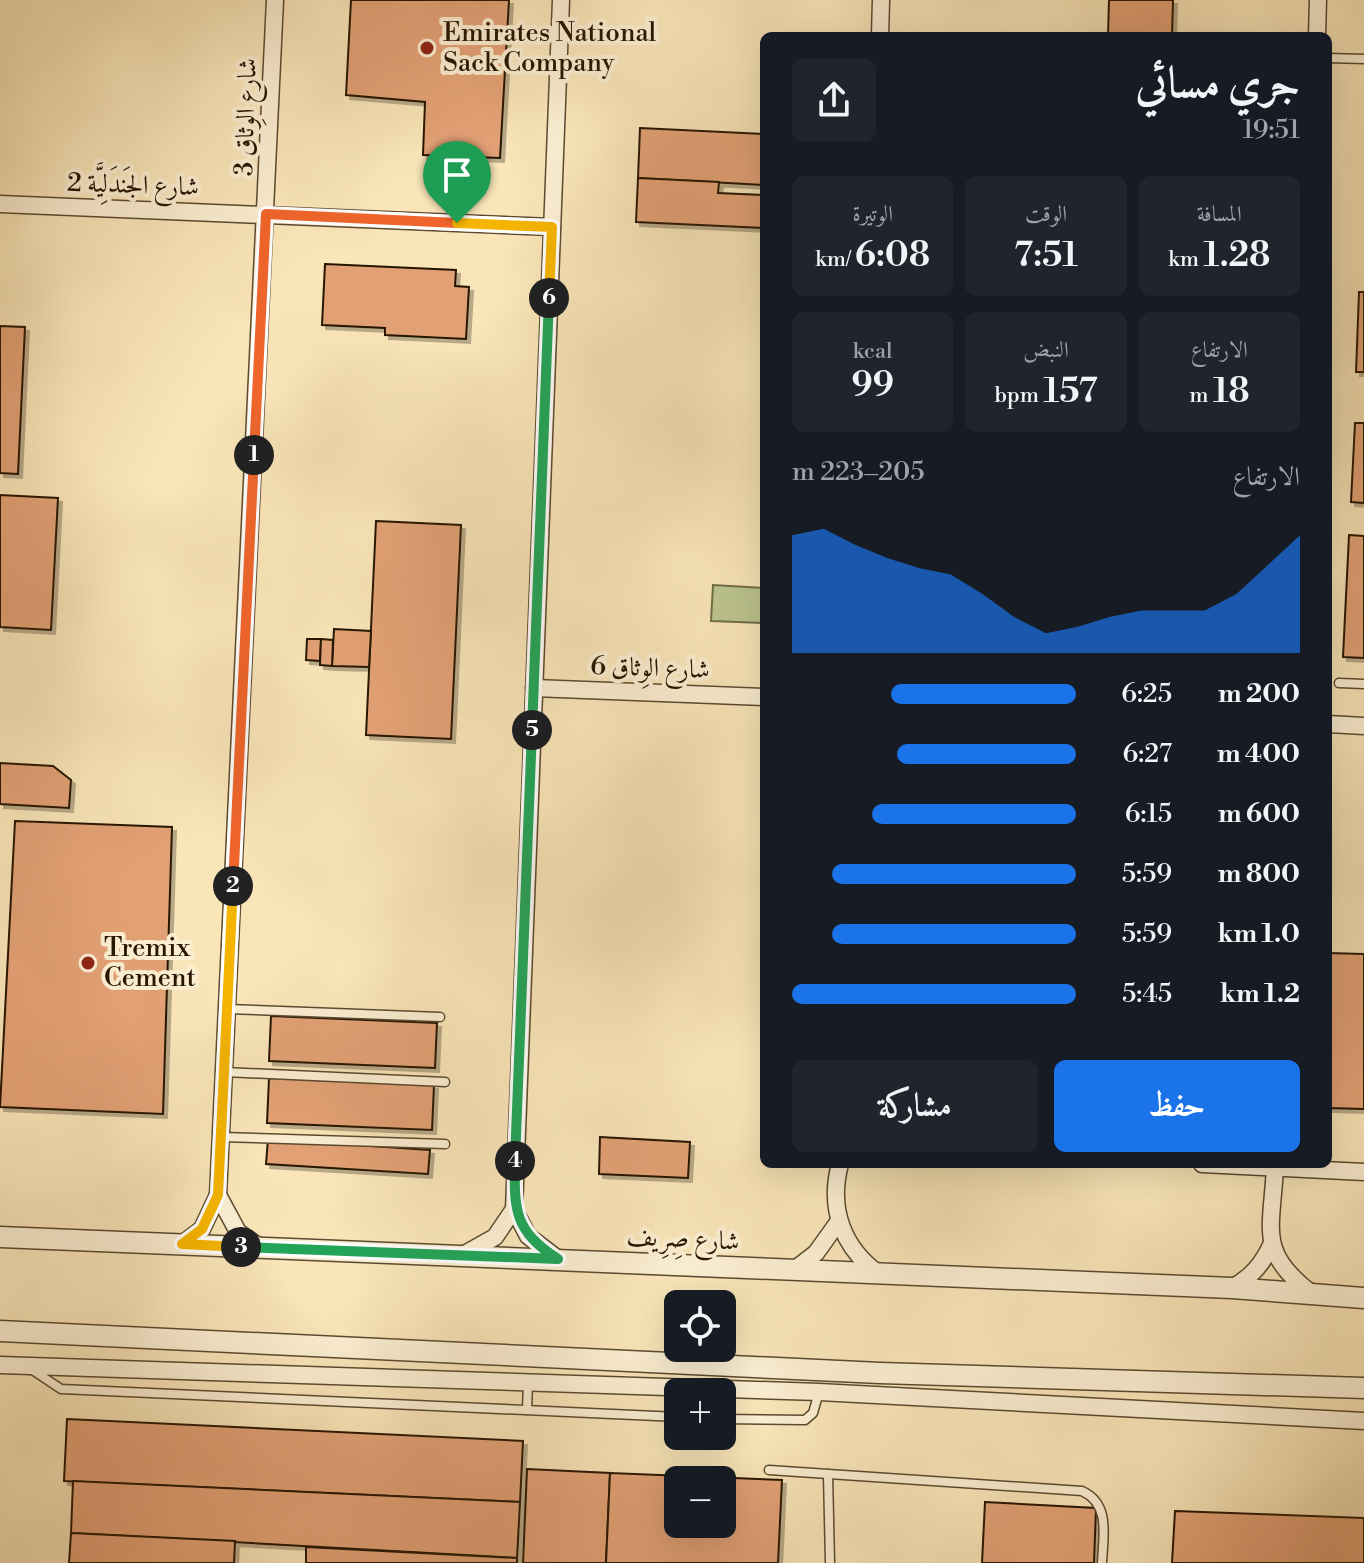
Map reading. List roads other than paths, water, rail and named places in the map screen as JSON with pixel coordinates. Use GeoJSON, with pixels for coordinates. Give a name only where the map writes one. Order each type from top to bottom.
{"type":"FeatureCollection","features":[{"type":"Feature","properties":{"kind":"street","name":"شارع الوِثاق 3"},"geometry":{"type":"LineString","coordinates":[[182,1244],[202,1229],[218,1195],[275,0]]}},
{"type":"Feature","properties":{"kind":"street"},"geometry":{"type":"LineString","coordinates":[[558,1259],[528,1236],[514,1209],[561,0]]}},
{"type":"Feature","properties":{"kind":"street"},"geometry":{"type":"LineString","coordinates":[[880,32],[881,0]]}},
{"type":"Feature","properties":{"kind":"street"},"geometry":{"type":"LineString","coordinates":[[1317,32],[1318,0]]}},
{"type":"Feature","properties":{"kind":"street","name":"شارع الجَندَلِيَّة 2"},"geometry":{"type":"LineString","coordinates":[[0,204],[552,227]]}},
{"type":"Feature","properties":{"kind":"street","name":"شارع الوِثاق 6"},"geometry":{"type":"LineString","coordinates":[[534,688],[760,697]]}},
{"type":"Feature","properties":{"kind":"street"},"geometry":{"type":"LineString","coordinates":[[1332,724],[1364,726]]}},
{"type":"Feature","properties":{"kind":"street"},"geometry":{"type":"LineString","coordinates":[[840,1168],[839,1221],[847,1244],[879,1274]]}},
{"type":"Feature","properties":{"kind":"street"},"geometry":{"type":"LineString","coordinates":[[1275,1168],[1272,1243],[1276,1260],[1286,1274],[1311,1293]]}},
{"type":"Feature","properties":{"kind":"street"},"geometry":{"type":"LineString","coordinates":[[1293,1168],[1364,1172]]}},
{"type":"Feature","properties":{"kind":"street"},"geometry":{"type":"LineString","coordinates":[[218,1195],[238,1232],[261,1248]]}},
{"type":"Feature","properties":{"kind":"street"},"geometry":{"type":"LineString","coordinates":[[463,1255],[495,1237],[514,1209]]}},
{"type":"Feature","properties":{"kind":"street"},"geometry":{"type":"LineString","coordinates":[[794,1270],[816,1253],[839,1221]]}},
{"type":"Feature","properties":{"kind":"street","name":"شارع صِرِيف"},"geometry":{"type":"LineString","coordinates":[[0,1237],[1232,1288],[1364,1298]]}},
{"type":"Feature","properties":{"kind":"street"},"geometry":{"type":"LineString","coordinates":[[1232,1288],[1249,1278],[1266,1257],[1272,1243]]}},
{"type":"Feature","properties":{"kind":"street"},"geometry":{"type":"LineString","coordinates":[[0,1331],[880,1373],[1364,1388]]}},
{"type":"Feature","properties":{"kind":"street"},"geometry":{"type":"LineString","coordinates":[[0,1365],[267,1371],[819,1392],[1364,1421]]}},
{"type":"Feature","properties":{"kind":"lane"},"geometry":{"type":"LineString","coordinates":[[1332,58],[1364,59]]}},
{"type":"Feature","properties":{"kind":"lane"},"geometry":{"type":"LineString","coordinates":[[1339,683],[1364,684]]}},
{"type":"Feature","properties":{"kind":"lane"},"geometry":{"type":"LineString","coordinates":[[227,1009],[440,1017]]}},
{"type":"Feature","properties":{"kind":"lane"},"geometry":{"type":"LineString","coordinates":[[224,1072],[445,1082]]}},
{"type":"Feature","properties":{"kind":"lane"},"geometry":{"type":"LineString","coordinates":[[221,1137],[445,1144]]}},
{"type":"Feature","properties":{"kind":"lane"},"geometry":{"type":"LineString","coordinates":[[27,1366],[61,1389],[664,1416]]}},
{"type":"Feature","properties":{"kind":"lane"},"geometry":{"type":"LineString","coordinates":[[265,1397],[267,1371]]}},
{"type":"Feature","properties":{"kind":"lane"},"geometry":{"type":"LineString","coordinates":[[527,1410],[528,1381]]}},
{"type":"Feature","properties":{"kind":"lane"},"geometry":{"type":"LineString","coordinates":[[736,1419],[805,1420],[813,1413],[819,1392]]}},
{"type":"Feature","properties":{"kind":"lane"},"geometry":{"type":"LineString","coordinates":[[769,1470],[1082,1491],[1096,1500],[1103,1514],[1102,1563]]}},
{"type":"Feature","properties":{"kind":"lane"},"geometry":{"type":"LineString","coordinates":[[828,1474],[830,1563]]}},
{"type":"Feature","properties":{"kind":"place","name":"Emirates National Sack Company"},"geometry":{"type":"Point","coordinates":[427,48]}},
{"type":"Feature","properties":{"kind":"place","name":"Tremix Cement"},"geometry":{"type":"Point","coordinates":[88,963]}}]}
